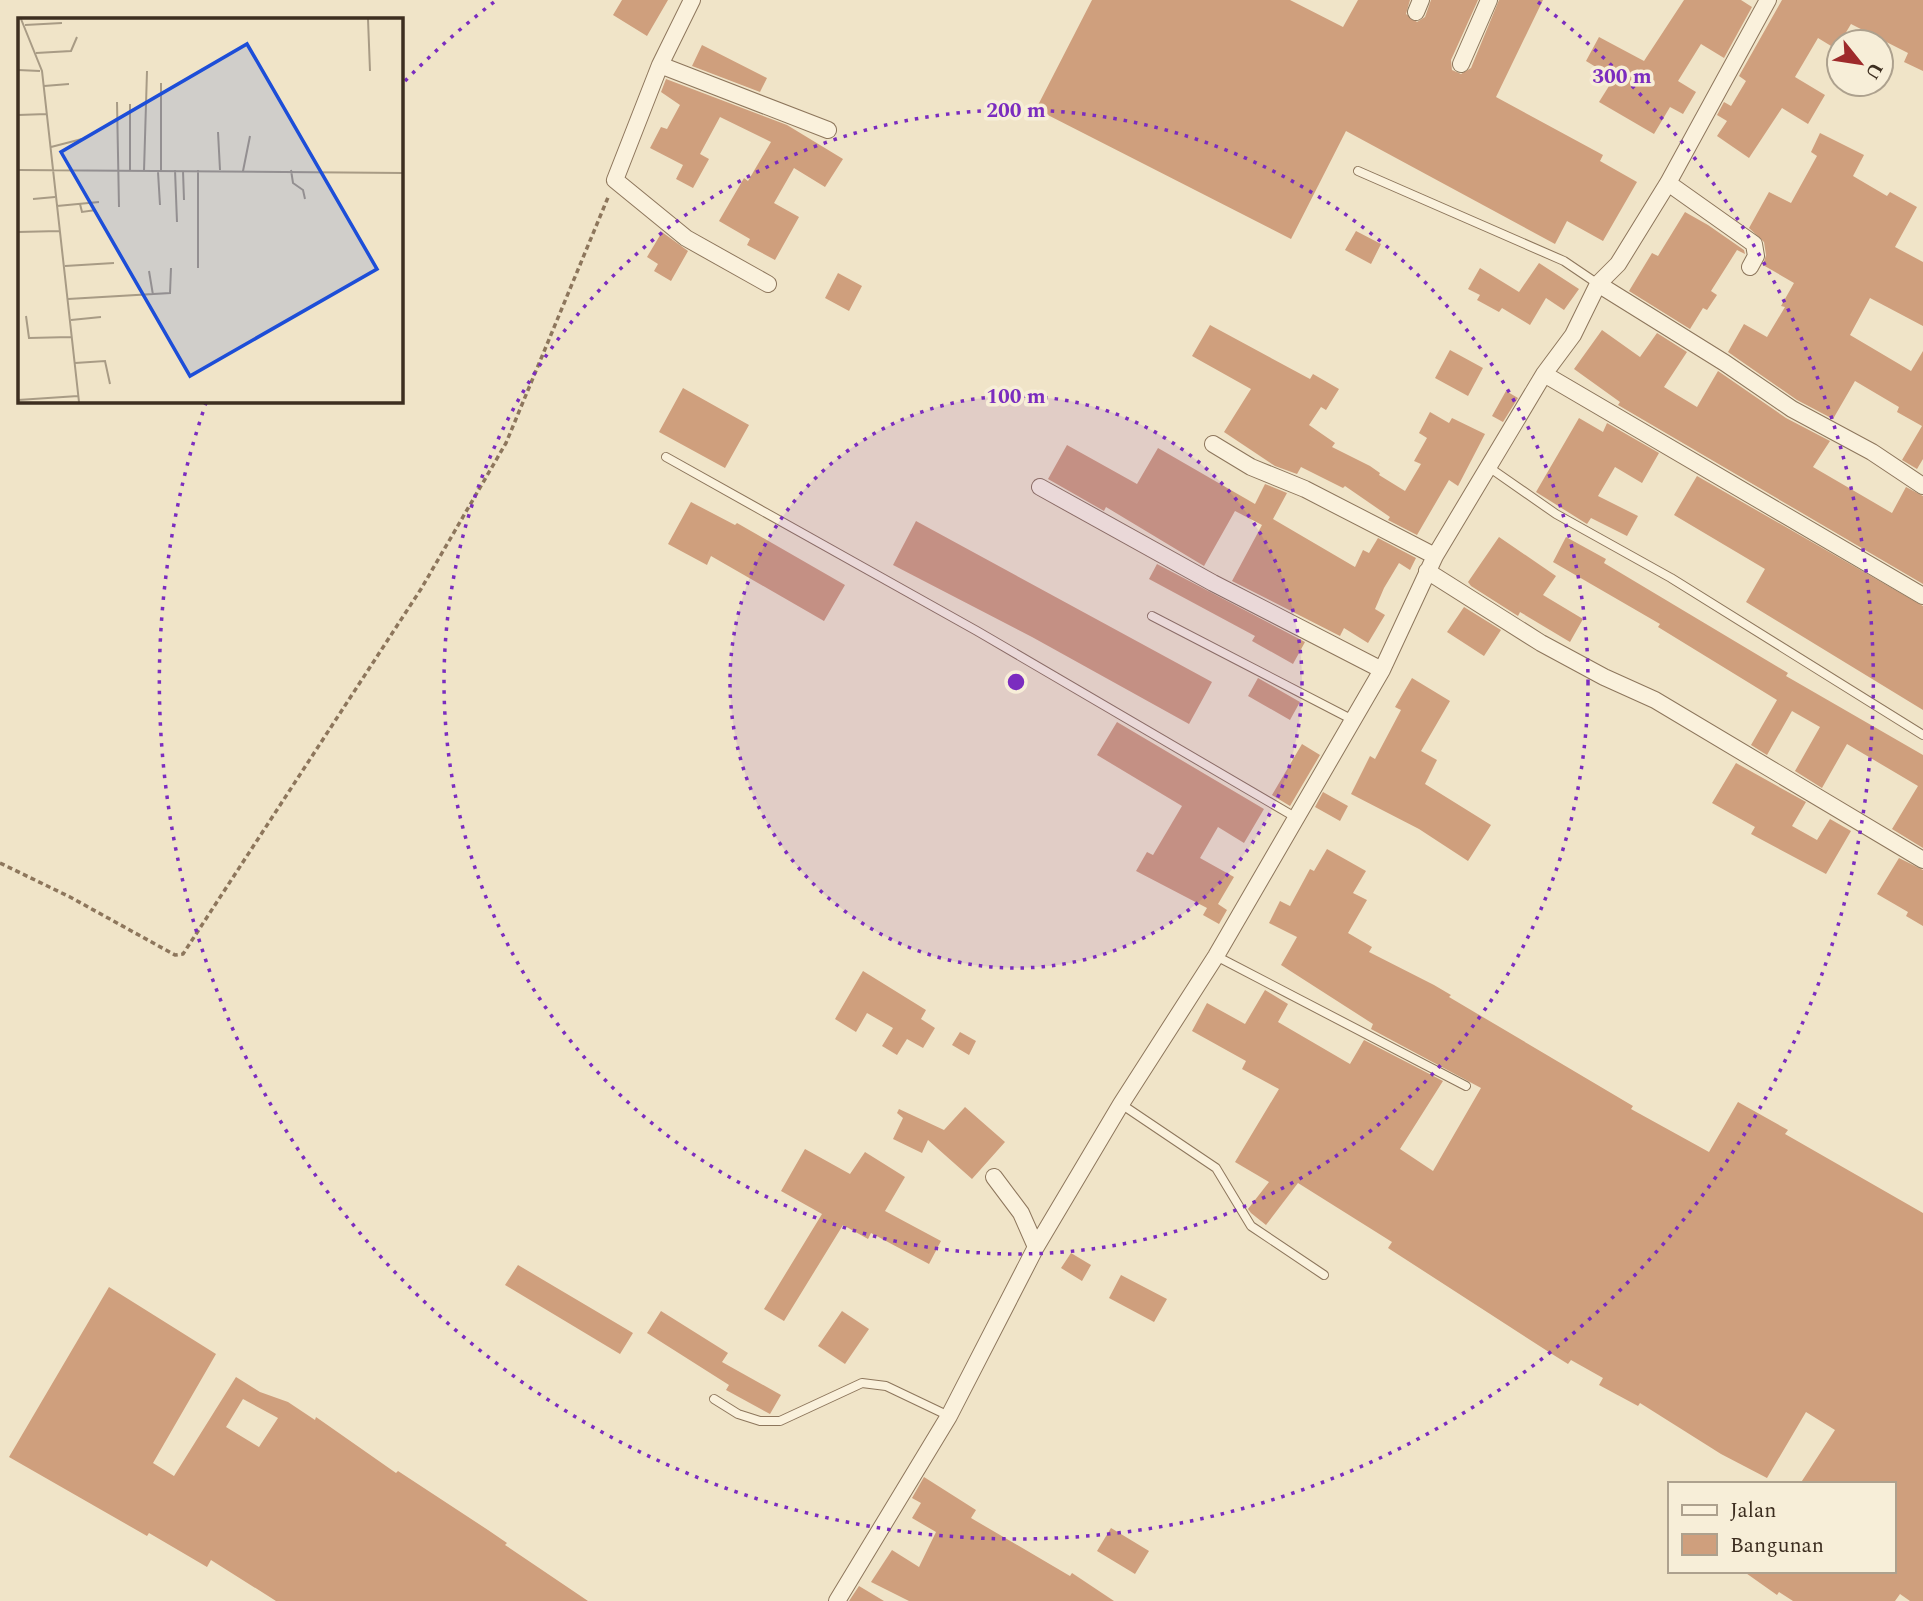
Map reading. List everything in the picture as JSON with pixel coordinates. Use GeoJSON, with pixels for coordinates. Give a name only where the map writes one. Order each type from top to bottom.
{"type":"FeatureCollection","features":[{"type":"Feature","properties":{"kind":"street"},"geometry":{"type":"LineString","coordinates":[[692,0],[660,65],[615,180],[686,238],[768,284]]}},
{"type":"Feature","properties":{"kind":"street"},"geometry":{"type":"LineString","coordinates":[[1461,64],[1489,0]]}},
{"type":"Feature","properties":{"kind":"street"},"geometry":{"type":"LineString","coordinates":[[837,1601],[949,1416],[1036,1247],[1121,1104],[1216,956],[1382,670],[1435,556],[1544,374],[1573,335],[1598,284],[1618,264],[1668,183],[1768,0]]}},
{"type":"Feature","properties":{"kind":"street"},"geometry":{"type":"LineString","coordinates":[[660,65],[828,130]]}},
{"type":"Feature","properties":{"kind":"street"},"geometry":{"type":"LineString","coordinates":[[1668,183],[1754,244],[1756,256],[1750,267]]}},
{"type":"Feature","properties":{"kind":"street"},"geometry":{"type":"LineString","coordinates":[[1598,284],[1724,363],[1791,409],[1872,452],[1923,486]]}},
{"type":"Feature","properties":{"kind":"street"},"geometry":{"type":"LineString","coordinates":[[1544,374],[1923,596]]}},
{"type":"Feature","properties":{"kind":"street"},"geometry":{"type":"LineString","coordinates":[[1213,444],[1251,467],[1305,489],[1435,556]]}},
{"type":"Feature","properties":{"kind":"street"},"geometry":{"type":"LineString","coordinates":[[1040,487],[1213,583],[1382,670]]}},
{"type":"Feature","properties":{"kind":"street"},"geometry":{"type":"LineString","coordinates":[[1427,571],[1541,643],[1604,677],[1656,700],[1923,860]]}},
{"type":"Feature","properties":{"kind":"street"},"geometry":{"type":"LineString","coordinates":[[994,1177],[1021,1213],[1036,1247]]}},
{"type":"Feature","properties":{"kind":"lane"},"geometry":{"type":"LineString","coordinates":[[1358,171],[1564,261],[1598,284]]}},
{"type":"Feature","properties":{"kind":"lane"},"geometry":{"type":"LineString","coordinates":[[666,457],[977,631],[1295,817]]}},
{"type":"Feature","properties":{"kind":"lane"},"geometry":{"type":"LineString","coordinates":[[1490,468],[1556,513],[1671,578],[1923,736]]}},
{"type":"Feature","properties":{"kind":"lane"},"geometry":{"type":"LineString","coordinates":[[1152,616],[1353,720]]}},
{"type":"Feature","properties":{"kind":"lane"},"geometry":{"type":"LineString","coordinates":[[1216,956],[1466,1086]]}},
{"type":"Feature","properties":{"kind":"lane"},"geometry":{"type":"LineString","coordinates":[[1121,1104],[1216,1168],[1251,1226],[1324,1275]]}},
{"type":"Feature","properties":{"kind":"lane"},"geometry":{"type":"LineString","coordinates":[[714,1399],[738,1414],[760,1421],[780,1421],[862,1382],[886,1386],[949,1416]]}},
{"type":"Feature","properties":{"kind":"path"},"geometry":{"type":"LineString","coordinates":[[0,863],[70,897],[175,955],[183,954],[421,589],[506,443],[615,180]]}},
{"type":"Feature","properties":{"kind":"building"},"geometry":{"type":"Polygon","coordinates":[[[622,0],[668,0],[647,36],[613,15],[622,0]]]}},
{"type":"Feature","properties":{"kind":"building"},"geometry":{"type":"Polygon","coordinates":[[[1092,0],[1290,0],[1343,27],[1358,0],[1410,0],[1406,14],[1417,22],[1425,17],[1431,0],[1478,0],[1451,60],[1452,70],[1461,74],[1471,68],[1499,0],[1543,0],[1496,97],[1603,155],[1600,161],[1637,182],[1603,241],[1567,221],[1555,244],[1346,131],[1291,239],[1036,109],[1092,0]]]}},
{"type":"Feature","properties":{"kind":"building"},"geometry":{"type":"Polygon","coordinates":[[[1684,0],[1741,0],[1752,7],[1724,58],[1701,44],[1678,81],[1696,92],[1683,114],[1670,107],[1654,134],[1599,102],[1614,78],[1586,61],[1599,37],[1644,61],[1684,0]]]}},
{"type":"Feature","properties":{"kind":"building"},"geometry":{"type":"Polygon","coordinates":[[[1782,0],[1923,0],[1923,71],[1904,62],[1908,53],[1895,46],[1895,28],[1859,28],[1851,24],[1849,28],[1825,28],[1825,42],[1818,38],[1795,77],[1825,95],[1808,124],[1782,108],[1749,158],[1717,136],[1727,121],[1717,115],[1724,102],[1731,106],[1746,81],[1739,76],[1782,0]]]}},
{"type":"Feature","properties":{"kind":"building"},"geometry":{"type":"Polygon","coordinates":[[[702,45],[767,78],[760,92],[692,66],[702,45]]]}},
{"type":"Feature","properties":{"kind":"building"},"geometry":{"type":"Polygon","coordinates":[[[666,79],[787,125],[843,159],[825,187],[794,168],[774,203],[799,217],[775,260],[747,245],[750,239],[719,221],[744,178],[748,181],[771,142],[720,117],[700,154],[709,159],[693,188],[676,179],[683,165],[650,148],[661,127],[667,129],[680,105],[661,92],[666,79]]]}},
{"type":"Feature","properties":{"kind":"building"},"geometry":{"type":"Polygon","coordinates":[[[1820,133],[1864,155],[1853,176],[1887,196],[1890,192],[1917,207],[1895,247],[1923,262],[1923,326],[1870,298],[1850,335],[1911,371],[1923,351],[1923,459],[1917,469],[1902,460],[1922,426],[1897,412],[1899,407],[1855,381],[1833,419],[1797,400],[1728,352],[1744,324],[1767,337],[1785,307],[1781,306],[1794,283],[1763,265],[1766,255],[1764,242],[1749,228],[1769,192],[1791,203],[1817,156],[1811,152],[1820,133]]]}},
{"type":"Feature","properties":{"kind":"building"},"geometry":{"type":"Polygon","coordinates":[[[1685,212],[1744,250],[1745,254],[1737,250],[1711,291],[1717,295],[1707,310],[1703,308],[1690,329],[1629,291],[1652,253],[1658,256],[1685,212]]]}},
{"type":"Feature","properties":{"kind":"building"},"geometry":{"type":"Polygon","coordinates":[[[1356,231],[1381,244],[1371,264],[1345,250],[1356,231]]]}},
{"type":"Feature","properties":{"kind":"building"},"geometry":{"type":"Polygon","coordinates":[[[662,232],[688,251],[671,281],[654,271],[658,264],[647,257],[662,232]]]}},
{"type":"Feature","properties":{"kind":"building"},"geometry":{"type":"Polygon","coordinates":[[[1539,263],[1579,289],[1564,310],[1546,298],[1530,325],[1502,308],[1499,312],[1477,300],[1480,295],[1468,289],[1480,268],[1519,292],[1539,263]]]}},
{"type":"Feature","properties":{"kind":"building"},"geometry":{"type":"Polygon","coordinates":[[[838,273],[862,286],[849,311],[825,298],[838,273]]]}},
{"type":"Feature","properties":{"kind":"building"},"geometry":{"type":"Polygon","coordinates":[[[1210,325],[1310,379],[1313,374],[1339,389],[1326,410],[1321,407],[1309,425],[1335,443],[1332,447],[1370,466],[1405,491],[1421,464],[1414,461],[1427,438],[1419,433],[1430,412],[1449,423],[1452,418],[1485,434],[1458,486],[1449,480],[1417,535],[1388,520],[1390,517],[1345,486],[1343,488],[1301,467],[1297,474],[1275,466],[1224,432],[1251,389],[1192,356],[1210,325]]]}},
{"type":"Feature","properties":{"kind":"building"},"geometry":{"type":"Polygon","coordinates":[[[1602,330],[1640,357],[1657,333],[1687,352],[1664,387],[1697,407],[1718,371],[1786,418],[1830,441],[1813,467],[1892,513],[1906,487],[1923,496],[1923,584],[1618,405],[1620,402],[1574,369],[1602,330]]]}},
{"type":"Feature","properties":{"kind":"building"},"geometry":{"type":"Polygon","coordinates":[[[1450,350],[1483,368],[1468,396],[1435,378],[1450,350]]]}},
{"type":"Feature","properties":{"kind":"building"},"geometry":{"type":"Polygon","coordinates":[[[683,388],[749,425],[725,468],[659,432],[683,388]]]}},
{"type":"Feature","properties":{"kind":"building"},"geometry":{"type":"Polygon","coordinates":[[[1506,391],[1518,398],[1503,422],[1492,416],[1506,391]]]}},
{"type":"Feature","properties":{"kind":"building"},"geometry":{"type":"Polygon","coordinates":[[[1579,418],[1603,432],[1607,423],[1659,453],[1642,483],[1615,467],[1598,496],[1638,516],[1627,536],[1591,518],[1587,524],[1536,492],[1579,418]]]}},
{"type":"Feature","properties":{"kind":"building"},"geometry":{"type":"Polygon","coordinates":[[[1067,445],[1137,484],[1158,448],[1255,504],[1265,484],[1287,493],[1273,519],[1355,567],[1363,550],[1369,553],[1378,538],[1416,558],[1410,570],[1399,563],[1384,588],[1375,609],[1385,615],[1368,643],[1344,628],[1340,636],[1232,581],[1262,525],[1235,511],[1204,566],[1106,507],[1104,511],[1048,479],[1067,445]]]}},
{"type":"Feature","properties":{"kind":"building"},"geometry":{"type":"Polygon","coordinates":[[[1697,476],[1923,606],[1923,710],[1746,602],[1765,569],[1674,515],[1697,476]]]}},
{"type":"Feature","properties":{"kind":"building"},"geometry":{"type":"Polygon","coordinates":[[[691,502],[735,525],[737,523],[845,585],[824,621],[711,556],[707,565],[668,544],[691,502]]]}},
{"type":"Feature","properties":{"kind":"building"},"geometry":{"type":"Polygon","coordinates":[[[916,521],[1212,682],[1189,724],[1032,637],[893,565],[916,521]]]}},
{"type":"Feature","properties":{"kind":"building"},"geometry":{"type":"Polygon","coordinates":[[[1499,537],[1556,576],[1543,595],[1583,619],[1570,642],[1520,612],[1518,616],[1468,582],[1499,537]]]}},
{"type":"Feature","properties":{"kind":"building"},"geometry":{"type":"Polygon","coordinates":[[[1566,537],[1606,559],[1604,563],[1788,673],[1786,676],[1923,755],[1923,848],[1892,829],[1918,786],[1847,744],[1822,788],[1795,771],[1820,727],[1792,711],[1767,755],[1751,745],[1777,700],[1658,627],[1660,624],[1553,562],[1566,537]]]}},
{"type":"Feature","properties":{"kind":"building"},"geometry":{"type":"Polygon","coordinates":[[[1157,564],[1305,642],[1293,664],[1252,641],[1255,636],[1149,579],[1157,564]]]}},
{"type":"Feature","properties":{"kind":"building"},"geometry":{"type":"Polygon","coordinates":[[[1464,607],[1501,630],[1484,656],[1447,632],[1464,607]]]}},
{"type":"Feature","properties":{"kind":"building"},"geometry":{"type":"Polygon","coordinates":[[[1258,678],[1300,702],[1290,720],[1248,696],[1258,678]]]}},
{"type":"Feature","properties":{"kind":"building"},"geometry":{"type":"Polygon","coordinates":[[[1412,678],[1450,701],[1421,751],[1437,760],[1425,784],[1491,825],[1468,861],[1419,829],[1351,794],[1370,756],[1375,759],[1401,710],[1395,707],[1412,678]]]}},
{"type":"Feature","properties":{"kind":"building"},"geometry":{"type":"Polygon","coordinates":[[[1117,722],[1264,809],[1244,843],[1218,827],[1200,858],[1234,877],[1218,904],[1227,910],[1219,924],[1203,915],[1207,908],[1136,871],[1147,852],[1153,855],[1182,806],[1097,755],[1117,722]]]}},
{"type":"Feature","properties":{"kind":"building"},"geometry":{"type":"Polygon","coordinates":[[[1302,744],[1320,755],[1290,806],[1272,795],[1302,744]]]}},
{"type":"Feature","properties":{"kind":"building"},"geometry":{"type":"Polygon","coordinates":[[[1736,763],[1806,802],[1792,826],[1817,840],[1830,819],[1851,831],[1826,874],[1751,834],[1755,827],[1712,803],[1736,763]]]}},
{"type":"Feature","properties":{"kind":"building"},"geometry":{"type":"Polygon","coordinates":[[[1323,792],[1348,806],[1340,821],[1315,807],[1323,792]]]}},
{"type":"Feature","properties":{"kind":"building"},"geometry":{"type":"Polygon","coordinates":[[[1327,849],[1366,871],[1353,893],[1367,900],[1348,933],[1372,947],[1369,952],[1451,995],[1449,997],[1633,1106],[1631,1109],[1709,1152],[1738,1102],[1788,1130],[1785,1134],[1923,1213],[1923,1601],[1910,1601],[1900,1594],[1895,1601],[1793,1601],[1779,1592],[1777,1595],[1746,1573],[1895,1573],[1895,1482],[1801,1482],[1835,1430],[1806,1412],[1767,1478],[1721,1454],[1640,1403],[1638,1406],[1599,1385],[1603,1378],[1571,1360],[1568,1364],[1552,1354],[1388,1248],[1392,1242],[1298,1183],[1266,1225],[1251,1213],[1248,1209],[1269,1182],[1235,1162],[1279,1089],[1242,1069],[1246,1061],[1192,1031],[1207,1003],[1245,1024],[1265,990],[1288,1004],[1278,1022],[1350,1064],[1364,1040],[1443,1081],[1400,1149],[1433,1171],[1481,1088],[1371,1029],[1373,1024],[1281,965],[1297,937],[1269,923],[1280,901],[1290,906],[1310,869],[1314,871],[1327,849]]]}},
{"type":"Feature","properties":{"kind":"building"},"geometry":{"type":"Polygon","coordinates":[[[1899,858],[1923,870],[1923,926],[1906,916],[1908,912],[1877,894],[1899,858]]]}},
{"type":"Feature","properties":{"kind":"building"},"geometry":{"type":"Polygon","coordinates":[[[863,971],[926,1010],[921,1019],[935,1028],[923,1048],[907,1039],[897,1055],[882,1046],[893,1028],[867,1013],[856,1032],[835,1019],[863,971]]]}},
{"type":"Feature","properties":{"kind":"building"},"geometry":{"type":"Polygon","coordinates":[[[960,1032],[976,1041],[969,1055],[952,1045],[960,1032]]]}},
{"type":"Feature","properties":{"kind":"building"},"geometry":{"type":"Polygon","coordinates":[[[965,1107],[1005,1142],[972,1179],[928,1140],[922,1153],[893,1139],[903,1118],[897,1113],[899,1109],[944,1130],[965,1107]]]}},
{"type":"Feature","properties":{"kind":"building"},"geometry":{"type":"Polygon","coordinates":[[[805,1149],[850,1174],[865,1152],[905,1177],[885,1211],[941,1241],[929,1264],[871,1233],[868,1239],[843,1225],[784,1321],[764,1309],[822,1214],[781,1191],[805,1149]]]}},
{"type":"Feature","properties":{"kind":"building"},"geometry":{"type":"Polygon","coordinates":[[[1071,1253],[1091,1265],[1082,1281],[1061,1268],[1071,1253]]]}},
{"type":"Feature","properties":{"kind":"building"},"geometry":{"type":"Polygon","coordinates":[[[518,1265],[633,1333],[620,1354],[505,1285],[518,1265]]]}},
{"type":"Feature","properties":{"kind":"building"},"geometry":{"type":"Polygon","coordinates":[[[1121,1275],[1167,1299],[1154,1322],[1109,1298],[1121,1275]]]}},
{"type":"Feature","properties":{"kind":"building"},"geometry":{"type":"Polygon","coordinates":[[[109,1287],[216,1354],[153,1463],[174,1476],[236,1377],[260,1392],[288,1402],[315,1420],[316,1417],[396,1473],[398,1471],[488,1530],[507,1543],[505,1545],[588,1601],[276,1601],[211,1560],[207,1567],[9,1457],[109,1287]],[[243,1399],[226,1427],[259,1447],[278,1418],[243,1399]]]}},
{"type":"Feature","properties":{"kind":"building"},"geometry":{"type":"Polygon","coordinates":[[[661,1311],[728,1353],[722,1362],[781,1395],[770,1414],[726,1390],[729,1385],[647,1333],[661,1311]]]}},
{"type":"Feature","properties":{"kind":"building"},"geometry":{"type":"Polygon","coordinates":[[[842,1311],[869,1329],[845,1364],[818,1346],[842,1311]]]}},
{"type":"Feature","properties":{"kind":"building"},"geometry":{"type":"Polygon","coordinates":[[[924,1477],[976,1510],[971,1518],[1070,1576],[1072,1573],[1114,1601],[909,1601],[871,1582],[892,1550],[919,1567],[936,1532],[912,1518],[921,1503],[912,1498],[924,1477]]]}},
{"type":"Feature","properties":{"kind":"building"},"geometry":{"type":"Polygon","coordinates":[[[1111,1528],[1149,1551],[1135,1574],[1097,1551],[1111,1528]]]}},
{"type":"Feature","properties":{"kind":"building"},"geometry":{"type":"Polygon","coordinates":[[[859,1586],[884,1601],[849,1601],[859,1586]]]}}]}
